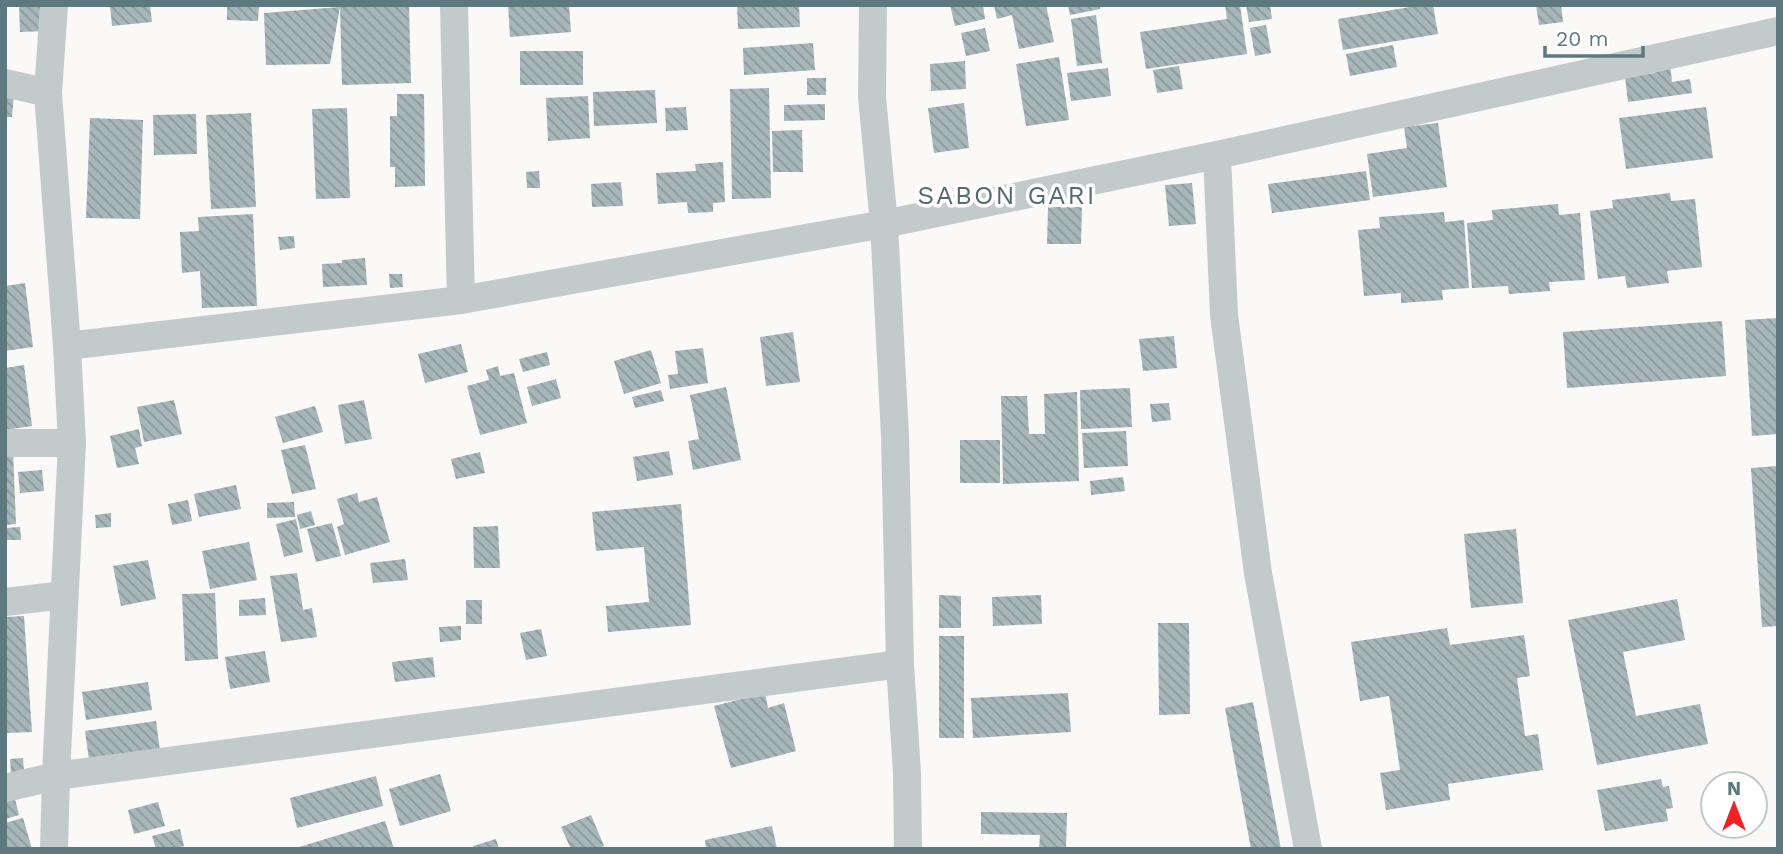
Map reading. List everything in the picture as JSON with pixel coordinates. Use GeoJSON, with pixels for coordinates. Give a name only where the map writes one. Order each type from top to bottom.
{"type":"FeatureCollection","features":[{"type":"Feature","properties":{"kind":"street"},"geometry":{"type":"LineString","coordinates":[[54,5],[48,93],[72,443],[54,849]]}},
{"type":"Feature","properties":{"kind":"street"},"geometry":{"type":"LineString","coordinates":[[454,5],[461,300]]}},
{"type":"Feature","properties":{"kind":"street"},"geometry":{"type":"LineString","coordinates":[[873,5],[872,97],[884,224],[895,436],[900,664],[907,773],[908,849]]}},
{"type":"Feature","properties":{"kind":"street"},"geometry":{"type":"LineString","coordinates":[[67,346],[461,300],[884,224],[1217,155],[1778,31]]}},
{"type":"Feature","properties":{"kind":"street"},"geometry":{"type":"LineString","coordinates":[[5,83],[48,93]]}},
{"type":"Feature","properties":{"kind":"street"},"geometry":{"type":"LineString","coordinates":[[1217,155],[1226,329],[1258,573],[1308,849]]}},
{"type":"Feature","properties":{"kind":"street"},"geometry":{"type":"LineString","coordinates":[[5,443],[72,443]]}},
{"type":"Feature","properties":{"kind":"street"},"geometry":{"type":"LineString","coordinates":[[5,602],[64,595]]}},
{"type":"Feature","properties":{"kind":"street"},"geometry":{"type":"LineString","coordinates":[[5,788],[56,776],[900,664]]}},
{"type":"Feature","properties":{"kind":"building"},"geometry":{"type":"Polygon","coordinates":[[[19,5],[46,5],[47,31],[20,32],[19,5]]]}},
{"type":"Feature","properties":{"kind":"building"},"geometry":{"type":"Polygon","coordinates":[[[110,5],[150,5],[152,22],[112,26],[110,5]]]}},
{"type":"Feature","properties":{"kind":"building"},"geometry":{"type":"Polygon","coordinates":[[[227,5],[259,5],[258,21],[227,20],[227,5]]]}},
{"type":"Feature","properties":{"kind":"building"},"geometry":{"type":"Polygon","coordinates":[[[409,5],[411,83],[342,85],[340,7],[409,5]]]}},
{"type":"Feature","properties":{"kind":"building"},"geometry":{"type":"Polygon","coordinates":[[[508,5],[569,5],[571,32],[510,37],[508,5]]]}},
{"type":"Feature","properties":{"kind":"building"},"geometry":{"type":"Polygon","coordinates":[[[737,5],[799,5],[800,27],[738,29],[737,5]]]}},
{"type":"Feature","properties":{"kind":"building"},"geometry":{"type":"Polygon","coordinates":[[[950,5],[983,5],[985,19],[955,26],[950,5]]]}},
{"type":"Feature","properties":{"kind":"building"},"geometry":{"type":"Polygon","coordinates":[[[994,5],[1046,5],[1054,42],[1019,49],[1012,15],[997,19],[994,5]]]}},
{"type":"Feature","properties":{"kind":"building"},"geometry":{"type":"Polygon","coordinates":[[[1068,5],[1100,5],[1100,9],[1070,15],[1068,5]]]}},
{"type":"Feature","properties":{"kind":"building"},"geometry":{"type":"Polygon","coordinates":[[[1225,5],[1240,5],[1247,54],[1146,69],[1140,32],[1227,19],[1225,5]]]}},
{"type":"Feature","properties":{"kind":"building"},"geometry":{"type":"Polygon","coordinates":[[[1246,5],[1270,5],[1272,19],[1249,22],[1246,5]]]}},
{"type":"Feature","properties":{"kind":"building"},"geometry":{"type":"Polygon","coordinates":[[[1433,5],[1438,34],[1343,50],[1338,19],[1433,5]]]}},
{"type":"Feature","properties":{"kind":"building"},"geometry":{"type":"Polygon","coordinates":[[[1536,5],[1561,5],[1563,22],[1539,25],[1536,5]]]}},
{"type":"Feature","properties":{"kind":"building"},"geometry":{"type":"Polygon","coordinates":[[[340,7],[330,64],[266,65],[264,13],[340,7]]]}},
{"type":"Feature","properties":{"kind":"building"},"geometry":{"type":"Polygon","coordinates":[[[1096,15],[1102,63],[1077,66],[1071,19],[1096,15]]]}},
{"type":"Feature","properties":{"kind":"building"},"geometry":{"type":"Polygon","coordinates":[[[1266,25],[1271,53],[1255,56],[1250,28],[1266,25]]]}},
{"type":"Feature","properties":{"kind":"building"},"geometry":{"type":"Polygon","coordinates":[[[985,28],[990,51],[966,56],[961,33],[985,28]]]}},
{"type":"Feature","properties":{"kind":"building"},"geometry":{"type":"Polygon","coordinates":[[[813,43],[815,70],[744,75],[743,48],[813,43]]]}},
{"type":"Feature","properties":{"kind":"building"},"geometry":{"type":"Polygon","coordinates":[[[1393,45],[1397,67],[1350,76],[1346,54],[1393,45]]]}},
{"type":"Feature","properties":{"kind":"building"},"geometry":{"type":"Polygon","coordinates":[[[520,51],[583,51],[583,85],[520,85],[520,51]]]}},
{"type":"Feature","properties":{"kind":"building"},"geometry":{"type":"Polygon","coordinates":[[[1059,57],[1069,120],[1026,126],[1016,64],[1059,57]]]}},
{"type":"Feature","properties":{"kind":"building"},"geometry":{"type":"Polygon","coordinates":[[[965,61],[966,89],[931,91],[930,64],[965,61]]]}},
{"type":"Feature","properties":{"kind":"building"},"geometry":{"type":"Polygon","coordinates":[[[1670,63],[1672,82],[1690,79],[1692,93],[1628,102],[1625,77],[1655,73],[1654,65],[1670,63]]]}},
{"type":"Feature","properties":{"kind":"building"},"geometry":{"type":"Polygon","coordinates":[[[1179,66],[1183,89],[1157,93],[1153,70],[1179,66]]]}},
{"type":"Feature","properties":{"kind":"building"},"geometry":{"type":"Polygon","coordinates":[[[1108,68],[1111,96],[1071,101],[1067,73],[1108,68]]]}},
{"type":"Feature","properties":{"kind":"building"},"geometry":{"type":"Polygon","coordinates":[[[807,78],[826,78],[826,95],[807,95],[807,78]]]}},
{"type":"Feature","properties":{"kind":"building"},"geometry":{"type":"Polygon","coordinates":[[[769,88],[771,198],[732,199],[730,89],[769,88]]]}},
{"type":"Feature","properties":{"kind":"building"},"geometry":{"type":"Polygon","coordinates":[[[655,90],[657,123],[594,126],[593,92],[655,90]]]}},
{"type":"Feature","properties":{"kind":"building"},"geometry":{"type":"Polygon","coordinates":[[[5,93],[14,94],[12,117],[5,117],[5,93]]]}},
{"type":"Feature","properties":{"kind":"building"},"geometry":{"type":"Polygon","coordinates":[[[397,94],[424,94],[425,186],[395,187],[395,167],[390,167],[390,116],[397,116],[397,94]]]}},
{"type":"Feature","properties":{"kind":"building"},"geometry":{"type":"Polygon","coordinates":[[[588,96],[590,138],[548,141],[546,98],[588,96]]]}},
{"type":"Feature","properties":{"kind":"building"},"geometry":{"type":"Polygon","coordinates":[[[964,103],[969,148],[934,153],[928,108],[964,103]]]}},
{"type":"Feature","properties":{"kind":"building"},"geometry":{"type":"Polygon","coordinates":[[[825,104],[825,120],[784,121],[784,105],[825,104]]]}},
{"type":"Feature","properties":{"kind":"building"},"geometry":{"type":"Polygon","coordinates":[[[686,107],[688,130],[666,131],[665,108],[686,107]]]}},
{"type":"Feature","properties":{"kind":"building"},"geometry":{"type":"Polygon","coordinates":[[[1706,107],[1713,158],[1626,169],[1619,118],[1706,107]]]}},
{"type":"Feature","properties":{"kind":"building"},"geometry":{"type":"Polygon","coordinates":[[[347,108],[350,198],[316,199],[312,109],[347,108]]]}},
{"type":"Feature","properties":{"kind":"building"},"geometry":{"type":"Polygon","coordinates":[[[251,113],[256,207],[211,209],[206,115],[251,113]]]}},
{"type":"Feature","properties":{"kind":"building"},"geometry":{"type":"Polygon","coordinates":[[[196,114],[197,154],[154,155],[153,115],[196,114]]]}},
{"type":"Feature","properties":{"kind":"building"},"geometry":{"type":"Polygon","coordinates":[[[90,118],[143,120],[140,219],[86,218],[90,118]]]}},
{"type":"Feature","properties":{"kind":"building"},"geometry":{"type":"Polygon","coordinates":[[[1438,123],[1447,187],[1373,197],[1367,154],[1407,148],[1404,127],[1438,123]]]}},
{"type":"Feature","properties":{"kind":"building"},"geometry":{"type":"Polygon","coordinates":[[[802,130],[803,172],[773,172],[772,131],[802,130]]]}},
{"type":"Feature","properties":{"kind":"building"},"geometry":{"type":"Polygon","coordinates":[[[723,162],[725,202],[713,203],[713,212],[688,213],[687,202],[658,204],[656,173],[696,171],[695,164],[723,162]]]}},
{"type":"Feature","properties":{"kind":"building"},"geometry":{"type":"Polygon","coordinates":[[[539,171],[540,188],[527,188],[526,172],[539,171]]]}},
{"type":"Feature","properties":{"kind":"building"},"geometry":{"type":"Polygon","coordinates":[[[1366,171],[1370,200],[1272,213],[1268,184],[1366,171]]]}},
{"type":"Feature","properties":{"kind":"building"},"geometry":{"type":"Polygon","coordinates":[[[621,182],[623,206],[592,207],[591,184],[621,182]]]}},
{"type":"Feature","properties":{"kind":"building"},"geometry":{"type":"Polygon","coordinates":[[[1192,183],[1196,224],[1169,226],[1165,185],[1192,183]]]}},
{"type":"Feature","properties":{"kind":"building"},"geometry":{"type":"Polygon","coordinates":[[[1670,193],[1671,201],[1695,199],[1702,267],[1667,271],[1669,283],[1627,288],[1625,276],[1598,279],[1590,211],[1613,208],[1612,200],[1670,193]]]}},
{"type":"Feature","properties":{"kind":"building"},"geometry":{"type":"Polygon","coordinates":[[[1558,204],[1559,215],[1580,213],[1585,280],[1549,282],[1550,291],[1509,294],[1508,286],[1472,288],[1467,223],[1493,220],[1492,210],[1558,204]]]}},
{"type":"Feature","properties":{"kind":"building"},"geometry":{"type":"Polygon","coordinates":[[[1048,207],[1082,207],[1081,244],[1047,244],[1048,207]]]}},
{"type":"Feature","properties":{"kind":"building"},"geometry":{"type":"Polygon","coordinates":[[[1444,212],[1445,222],[1464,220],[1469,288],[1442,290],[1443,300],[1401,303],[1401,293],[1364,296],[1358,230],[1380,228],[1379,217],[1444,212]]]}},
{"type":"Feature","properties":{"kind":"building"},"geometry":{"type":"Polygon","coordinates":[[[253,214],[257,306],[202,308],[200,271],[182,273],[180,232],[199,231],[198,217],[253,214]]]}},
{"type":"Feature","properties":{"kind":"building"},"geometry":{"type":"Polygon","coordinates":[[[294,236],[295,248],[280,250],[278,237],[294,236]]]}},
{"type":"Feature","properties":{"kind":"building"},"geometry":{"type":"Polygon","coordinates":[[[365,258],[367,285],[323,287],[322,264],[365,258]]]}},
{"type":"Feature","properties":{"kind":"building"},"geometry":{"type":"Polygon","coordinates":[[[389,274],[402,274],[403,287],[390,288],[389,274]]]}},
{"type":"Feature","properties":{"kind":"building"},"geometry":{"type":"Polygon","coordinates":[[[25,283],[33,347],[5,351],[5,286],[25,283]]]}},
{"type":"Feature","properties":{"kind":"building"},"geometry":{"type":"Polygon","coordinates":[[[1778,318],[1778,434],[1752,436],[1745,320],[1778,318]]]}},
{"type":"Feature","properties":{"kind":"building"},"geometry":{"type":"Polygon","coordinates":[[[1722,321],[1726,376],[1567,388],[1563,332],[1722,321]]]}},
{"type":"Feature","properties":{"kind":"building"},"geometry":{"type":"Polygon","coordinates":[[[793,332],[800,382],[766,386],[760,337],[793,332]]]}},
{"type":"Feature","properties":{"kind":"building"},"geometry":{"type":"Polygon","coordinates":[[[1174,336],[1177,368],[1143,371],[1139,339],[1174,336]]]}},
{"type":"Feature","properties":{"kind":"building"},"geometry":{"type":"Polygon","coordinates":[[[461,344],[468,372],[425,383],[418,354],[461,344]]]}},
{"type":"Feature","properties":{"kind":"building"},"geometry":{"type":"Polygon","coordinates":[[[703,348],[708,383],[670,389],[668,375],[678,374],[675,351],[703,348]]]}},
{"type":"Feature","properties":{"kind":"building"},"geometry":{"type":"Polygon","coordinates":[[[651,350],[661,383],[624,394],[614,361],[651,350]]]}},
{"type":"Feature","properties":{"kind":"building"},"geometry":{"type":"Polygon","coordinates":[[[547,352],[550,365],[523,372],[519,359],[547,352]]]}},
{"type":"Feature","properties":{"kind":"building"},"geometry":{"type":"Polygon","coordinates":[[[24,365],[32,426],[5,430],[5,368],[24,365]]]}},
{"type":"Feature","properties":{"kind":"building"},"geometry":{"type":"Polygon","coordinates":[[[498,366],[500,376],[514,373],[527,423],[480,435],[467,386],[489,380],[486,370],[498,366]]]}},
{"type":"Feature","properties":{"kind":"building"},"geometry":{"type":"Polygon","coordinates":[[[556,379],[561,398],[532,406],[527,387],[556,379]]]}},
{"type":"Feature","properties":{"kind":"building"},"geometry":{"type":"Polygon","coordinates":[[[726,387],[741,460],[693,470],[688,441],[699,439],[690,395],[726,387]]]}},
{"type":"Feature","properties":{"kind":"building"},"geometry":{"type":"Polygon","coordinates":[[[1130,388],[1132,427],[1081,429],[1080,390],[1130,388]]]}},
{"type":"Feature","properties":{"kind":"building"},"geometry":{"type":"Polygon","coordinates":[[[661,390],[664,401],[635,408],[632,397],[661,390]]]}},
{"type":"Feature","properties":{"kind":"building"},"geometry":{"type":"Polygon","coordinates":[[[1077,392],[1079,481],[1003,484],[1001,396],[1027,396],[1029,434],[1045,434],[1044,394],[1077,392]]]}},
{"type":"Feature","properties":{"kind":"building"},"geometry":{"type":"Polygon","coordinates":[[[174,400],[182,434],[144,442],[137,407],[174,400]]]}},
{"type":"Feature","properties":{"kind":"building"},"geometry":{"type":"Polygon","coordinates":[[[364,400],[372,439],[345,444],[338,405],[364,400]]]}},
{"type":"Feature","properties":{"kind":"building"},"geometry":{"type":"Polygon","coordinates":[[[1169,403],[1171,420],[1152,422],[1150,404],[1169,403]]]}},
{"type":"Feature","properties":{"kind":"building"},"geometry":{"type":"Polygon","coordinates":[[[315,406],[323,432],[283,443],[275,417],[315,406]]]}},
{"type":"Feature","properties":{"kind":"building"},"geometry":{"type":"Polygon","coordinates":[[[139,429],[142,446],[135,448],[139,464],[117,468],[110,436],[139,429]]]}},
{"type":"Feature","properties":{"kind":"building"},"geometry":{"type":"Polygon","coordinates":[[[1126,431],[1128,466],[1084,468],[1082,433],[1126,431]]]}},
{"type":"Feature","properties":{"kind":"building"},"geometry":{"type":"Polygon","coordinates":[[[960,440],[1000,440],[1000,483],[960,483],[960,440]]]}},
{"type":"Feature","properties":{"kind":"building"},"geometry":{"type":"Polygon","coordinates":[[[305,445],[316,489],[292,494],[281,450],[305,445]]]}},
{"type":"Feature","properties":{"kind":"building"},"geometry":{"type":"Polygon","coordinates":[[[5,451],[13,451],[16,524],[5,525],[5,451]]]}},
{"type":"Feature","properties":{"kind":"building"},"geometry":{"type":"Polygon","coordinates":[[[669,451],[673,475],[637,481],[633,457],[669,451]]]}},
{"type":"Feature","properties":{"kind":"building"},"geometry":{"type":"Polygon","coordinates":[[[480,452],[485,473],[456,479],[451,459],[480,452]]]}},
{"type":"Feature","properties":{"kind":"building"},"geometry":{"type":"Polygon","coordinates":[[[1778,466],[1778,626],[1762,627],[1751,468],[1778,466]]]}},
{"type":"Feature","properties":{"kind":"building"},"geometry":{"type":"Polygon","coordinates":[[[42,470],[44,491],[20,493],[18,472],[42,470]]]}},
{"type":"Feature","properties":{"kind":"building"},"geometry":{"type":"Polygon","coordinates":[[[1123,477],[1125,491],[1091,495],[1090,481],[1123,477]]]}},
{"type":"Feature","properties":{"kind":"building"},"geometry":{"type":"Polygon","coordinates":[[[236,485],[241,509],[199,517],[194,494],[236,485]]]}},
{"type":"Feature","properties":{"kind":"building"},"geometry":{"type":"Polygon","coordinates":[[[357,493],[359,502],[377,497],[390,542],[345,555],[337,527],[344,524],[337,499],[357,493]]]}},
{"type":"Feature","properties":{"kind":"building"},"geometry":{"type":"Polygon","coordinates":[[[188,500],[192,521],[172,525],[168,504],[188,500]]]}},
{"type":"Feature","properties":{"kind":"building"},"geometry":{"type":"Polygon","coordinates":[[[294,502],[295,517],[267,518],[267,503],[294,502]]]}},
{"type":"Feature","properties":{"kind":"building"},"geometry":{"type":"Polygon","coordinates":[[[681,504],[691,625],[608,632],[606,606],[649,602],[644,547],[596,551],[592,512],[681,504]]]}},
{"type":"Feature","properties":{"kind":"building"},"geometry":{"type":"Polygon","coordinates":[[[311,511],[315,525],[300,529],[297,515],[311,511]]]}},
{"type":"Feature","properties":{"kind":"building"},"geometry":{"type":"Polygon","coordinates":[[[111,513],[111,527],[96,528],[95,515],[111,513]]]}},
{"type":"Feature","properties":{"kind":"building"},"geometry":{"type":"Polygon","coordinates":[[[296,519],[303,552],[284,557],[276,524],[296,519]]]}},
{"type":"Feature","properties":{"kind":"building"},"geometry":{"type":"Polygon","coordinates":[[[332,523],[341,556],[316,562],[307,529],[332,523]]]}},
{"type":"Feature","properties":{"kind":"building"},"geometry":{"type":"Polygon","coordinates":[[[498,526],[500,568],[474,568],[473,527],[498,526]]]}},
{"type":"Feature","properties":{"kind":"building"},"geometry":{"type":"Polygon","coordinates":[[[20,527],[21,540],[5,540],[5,528],[20,527]]]}},
{"type":"Feature","properties":{"kind":"building"},"geometry":{"type":"Polygon","coordinates":[[[1516,529],[1523,603],[1471,608],[1464,534],[1516,529]]]}},
{"type":"Feature","properties":{"kind":"building"},"geometry":{"type":"Polygon","coordinates":[[[249,542],[257,580],[210,589],[202,551],[249,542]]]}},
{"type":"Feature","properties":{"kind":"building"},"geometry":{"type":"Polygon","coordinates":[[[405,559],[408,580],[373,583],[370,563],[405,559]]]}},
{"type":"Feature","properties":{"kind":"building"},"geometry":{"type":"Polygon","coordinates":[[[148,560],[156,599],[121,606],[113,566],[148,560]]]}},
{"type":"Feature","properties":{"kind":"building"},"geometry":{"type":"Polygon","coordinates":[[[297,573],[303,610],[312,608],[317,637],[281,642],[270,576],[297,573]]]}},
{"type":"Feature","properties":{"kind":"building"},"geometry":{"type":"Polygon","coordinates":[[[215,593],[218,659],[185,661],[182,594],[215,593]]]}},
{"type":"Feature","properties":{"kind":"building"},"geometry":{"type":"Polygon","coordinates":[[[939,595],[961,596],[961,628],[939,628],[939,595]]]}},
{"type":"Feature","properties":{"kind":"building"},"geometry":{"type":"Polygon","coordinates":[[[1041,595],[1042,624],[993,626],[992,597],[1041,595]]]}},
{"type":"Feature","properties":{"kind":"building"},"geometry":{"type":"Polygon","coordinates":[[[265,598],[266,615],[239,616],[239,600],[265,598]]]}},
{"type":"Feature","properties":{"kind":"building"},"geometry":{"type":"Polygon","coordinates":[[[1677,599],[1685,640],[1623,652],[1636,716],[1700,704],[1708,744],[1597,765],[1568,620],[1677,599]]]}},
{"type":"Feature","properties":{"kind":"building"},"geometry":{"type":"Polygon","coordinates":[[[466,600],[482,600],[482,624],[466,624],[466,600]]]}},
{"type":"Feature","properties":{"kind":"building"},"geometry":{"type":"Polygon","coordinates":[[[24,616],[32,732],[5,733],[5,617],[24,616]]]}},
{"type":"Feature","properties":{"kind":"building"},"geometry":{"type":"Polygon","coordinates":[[[1158,623],[1189,623],[1190,714],[1159,715],[1158,623]]]}},
{"type":"Feature","properties":{"kind":"building"},"geometry":{"type":"Polygon","coordinates":[[[461,626],[461,640],[440,642],[439,627],[461,626]]]}},
{"type":"Feature","properties":{"kind":"building"},"geometry":{"type":"Polygon","coordinates":[[[1447,628],[1450,645],[1524,635],[1530,676],[1517,678],[1525,736],[1538,734],[1543,770],[1448,784],[1450,800],[1386,810],[1380,773],[1400,770],[1389,696],[1360,701],[1351,642],[1447,628]]]}},
{"type":"Feature","properties":{"kind":"building"},"geometry":{"type":"Polygon","coordinates":[[[541,629],[547,656],[526,660],[520,633],[541,629]]]}},
{"type":"Feature","properties":{"kind":"building"},"geometry":{"type":"Polygon","coordinates":[[[939,636],[964,636],[964,738],[939,738],[939,636]]]}},
{"type":"Feature","properties":{"kind":"building"},"geometry":{"type":"Polygon","coordinates":[[[265,651],[270,682],[230,689],[225,657],[265,651]]]}},
{"type":"Feature","properties":{"kind":"building"},"geometry":{"type":"Polygon","coordinates":[[[433,657],[435,677],[395,682],[392,662],[433,657]]]}},
{"type":"Feature","properties":{"kind":"building"},"geometry":{"type":"Polygon","coordinates":[[[148,682],[152,710],[86,720],[82,692],[148,682]]]}},
{"type":"Feature","properties":{"kind":"building"},"geometry":{"type":"Polygon","coordinates":[[[765,693],[768,708],[784,703],[796,751],[731,768],[714,706],[765,693]]]}},
{"type":"Feature","properties":{"kind":"building"},"geometry":{"type":"Polygon","coordinates":[[[1068,693],[1071,732],[973,738],[971,698],[1068,693]]]}},
{"type":"Feature","properties":{"kind":"building"},"geometry":{"type":"Polygon","coordinates":[[[1253,702],[1281,849],[1251,849],[1225,708],[1253,702]]]}},
{"type":"Feature","properties":{"kind":"building"},"geometry":{"type":"Polygon","coordinates":[[[156,721],[160,751],[89,760],[85,731],[156,721]]]}},
{"type":"Feature","properties":{"kind":"building"},"geometry":{"type":"Polygon","coordinates":[[[23,758],[24,771],[11,773],[10,759],[23,758]]]}},
{"type":"Feature","properties":{"kind":"building"},"geometry":{"type":"Polygon","coordinates":[[[440,774],[451,811],[400,826],[389,789],[440,774]]]}},
{"type":"Feature","properties":{"kind":"building"},"geometry":{"type":"Polygon","coordinates":[[[376,776],[383,806],[297,828],[290,798],[376,776]]]}},
{"type":"Feature","properties":{"kind":"building"},"geometry":{"type":"Polygon","coordinates":[[[1661,779],[1663,787],[1669,786],[1673,808],[1666,809],[1668,821],[1605,831],[1597,790],[1661,779]]]}},
{"type":"Feature","properties":{"kind":"building"},"geometry":{"type":"Polygon","coordinates":[[[15,799],[19,815],[5,819],[5,802],[15,799]]]}},
{"type":"Feature","properties":{"kind":"building"},"geometry":{"type":"Polygon","coordinates":[[[158,802],[165,826],[134,834],[128,810],[158,802]]]}},
{"type":"Feature","properties":{"kind":"building"},"geometry":{"type":"Polygon","coordinates":[[[981,812],[1067,813],[1066,849],[1039,849],[1040,835],[981,834],[981,812]]]}},
{"type":"Feature","properties":{"kind":"building"},"geometry":{"type":"Polygon","coordinates":[[[591,815],[604,846],[597,849],[571,849],[561,827],[591,815]]]}},
{"type":"Feature","properties":{"kind":"building"},"geometry":{"type":"Polygon","coordinates":[[[23,818],[32,849],[5,849],[5,823],[23,818]]]}},
{"type":"Feature","properties":{"kind":"building"},"geometry":{"type":"Polygon","coordinates":[[[385,821],[394,849],[299,847],[385,821]]]}},
{"type":"Feature","properties":{"kind":"building"},"geometry":{"type":"Polygon","coordinates":[[[772,826],[777,849],[706,849],[705,840],[772,826]]]}},
{"type":"Feature","properties":{"kind":"building"},"geometry":{"type":"Polygon","coordinates":[[[180,829],[184,846],[156,849],[152,836],[180,829]]]}},
{"type":"Feature","properties":{"kind":"building"},"geometry":{"type":"Polygon","coordinates":[[[496,839],[499,849],[473,849],[473,846],[496,839]]]}},
{"type":"Feature","properties":{"kind":"district","name":"SABON GARI"},"geometry":{"type":"Point","coordinates":[1007,195]}}]}
